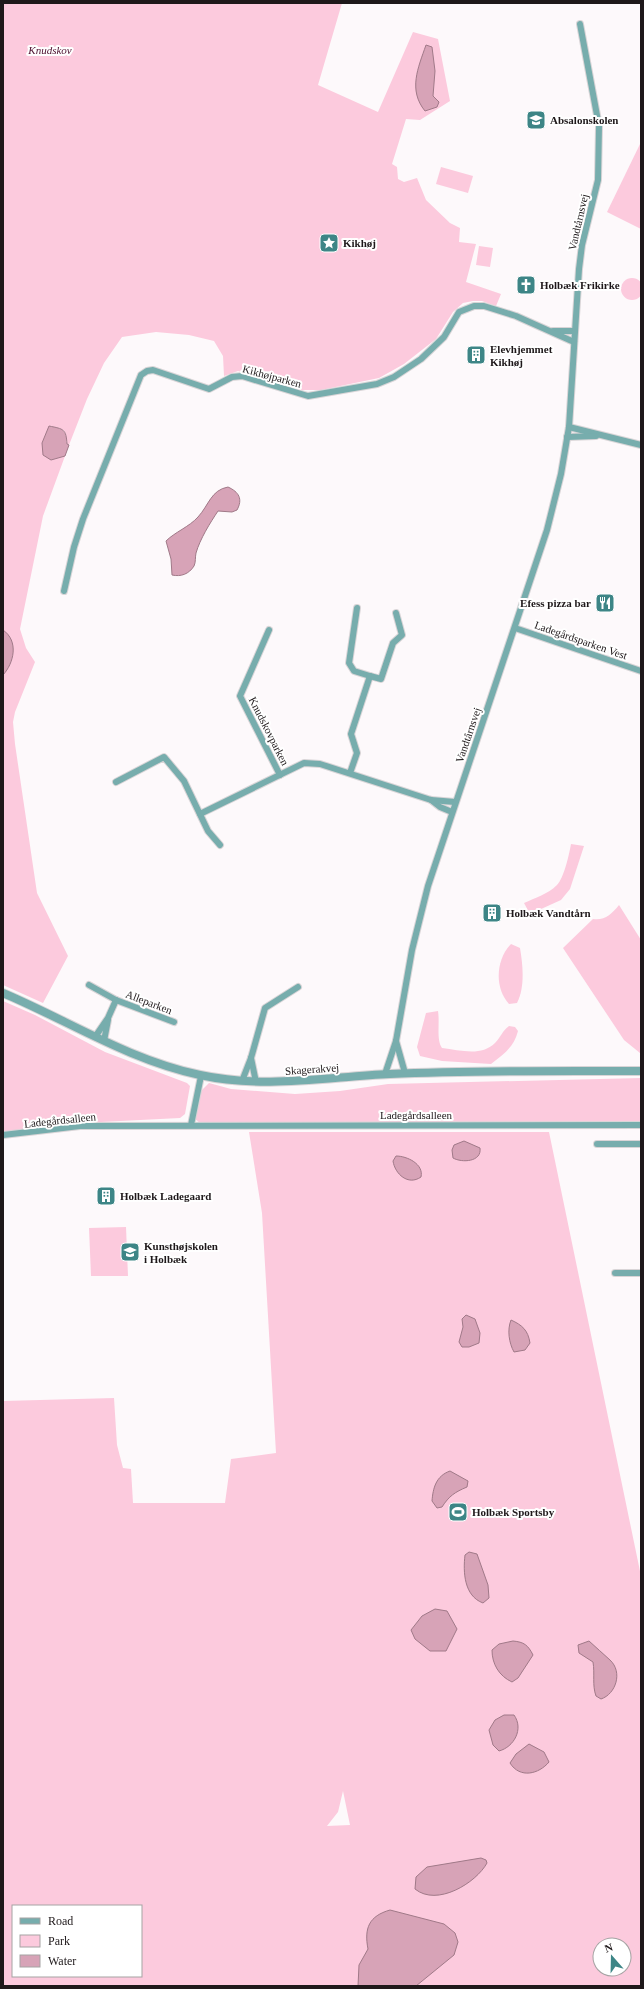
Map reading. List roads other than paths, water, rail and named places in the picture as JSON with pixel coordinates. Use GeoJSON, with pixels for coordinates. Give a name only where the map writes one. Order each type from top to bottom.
{"type":"FeatureCollection","features":[{"type":"Feature","properties":{"kind":"street","name":"Vandtårnsvej"},"geometry":{"type":"LineString","coordinates":[[385,1074],[396,1041],[414,942],[428,886],[547,530],[561,474],[569,427],[574,331],[582,245],[598,180],[599,126],[580,24]]}},
{"type":"Feature","properties":{"kind":"street","name":"Kikhøjparken"},"geometry":{"type":"LineString","coordinates":[[64,591],[74,547],[83,519],[143,372],[153,370],[209,389],[232,377],[242,376],[308,396],[377,384],[394,377],[436,346],[444,337],[459,312],[474,306],[484,306],[516,316],[574,342]]}},
{"type":"Feature","properties":{"kind":"street","name":"Kikhøjparken"},"geometry":{"type":"LineString","coordinates":[[552,331],[574,331]]}},
{"type":"Feature","properties":{"kind":"street"},"geometry":{"type":"LineString","coordinates":[[569,427],[641,445]]}},
{"type":"Feature","properties":{"kind":"street"},"geometry":{"type":"LineString","coordinates":[[567,437],[602,436]]}},
{"type":"Feature","properties":{"kind":"street"},"geometry":{"type":"LineString","coordinates":[[357,608],[349,663],[354,671],[381,679],[393,643],[402,635],[396,613]]}},
{"type":"Feature","properties":{"kind":"street","name":"Ladegårdsparken Vest"},"geometry":{"type":"LineString","coordinates":[[515,628],[641,671]]}},
{"type":"Feature","properties":{"kind":"street","name":"Knudskovparken"},"geometry":{"type":"LineString","coordinates":[[269,630],[240,696],[280,775]]}},
{"type":"Feature","properties":{"kind":"street"},"geometry":{"type":"LineString","coordinates":[[350,773],[357,753],[351,734],[370,676]]}},
{"type":"Feature","properties":{"kind":"street"},"geometry":{"type":"LineString","coordinates":[[116,782],[164,757],[184,781],[208,831],[220,845]]}},
{"type":"Feature","properties":{"kind":"street","name":"Knudskovparken"},"geometry":{"type":"LineString","coordinates":[[200,814],[309,762],[350,773],[431,800],[455,802]]}},
{"type":"Feature","properties":{"kind":"street","name":"Knudskovparken"},"geometry":{"type":"LineString","coordinates":[[431,800],[440,807],[452,812]]}},
{"type":"Feature","properties":{"kind":"street","name":"Alleparken"},"geometry":{"type":"LineString","coordinates":[[89,985],[116,1000],[174,1022]]}},
{"type":"Feature","properties":{"kind":"street"},"geometry":{"type":"LineString","coordinates":[[242,1081],[252,1058],[265,1008],[298,987]]}},
{"type":"Feature","properties":{"kind":"street","name":"Skagerakvej"},"geometry":{"type":"LineString","coordinates":[[3,993],[94,1037],[154,1063],[201,1076],[256,1082],[294,1082],[405,1073],[487,1071],[641,1071]]}},
{"type":"Feature","properties":{"kind":"street","name":"Alleparken"},"geometry":{"type":"LineString","coordinates":[[94,1037],[108,1018],[116,1000]]}},
{"type":"Feature","properties":{"kind":"street","name":"Alleparken"},"geometry":{"type":"LineString","coordinates":[[104,1041],[108,1018]]}},
{"type":"Feature","properties":{"kind":"street","name":"Vandtårnsvej"},"geometry":{"type":"LineString","coordinates":[[396,1041],[405,1073]]}},
{"type":"Feature","properties":{"kind":"street"},"geometry":{"type":"LineString","coordinates":[[252,1058],[256,1082]]}},
{"type":"Feature","properties":{"kind":"street"},"geometry":{"type":"LineString","coordinates":[[191,1125],[201,1076]]}},
{"type":"Feature","properties":{"kind":"street","name":"Ladegårdsalleen"},"geometry":{"type":"LineString","coordinates":[[3,1135],[80,1126],[641,1125]]}},
{"type":"Feature","properties":{"kind":"street"},"geometry":{"type":"LineString","coordinates":[[597,1144],[641,1144]]}},
{"type":"Feature","properties":{"kind":"street"},"geometry":{"type":"LineString","coordinates":[[615,1273],[641,1273]]}},
{"type":"Feature","properties":{"kind":"water"},"geometry":{"type":"Polygon","coordinates":[[[426,45],[432,47],[435,71],[433,96],[439,102],[437,107],[425,111],[417,95],[416,79],[426,45]]]}},
{"type":"Feature","properties":{"kind":"water"},"geometry":{"type":"Polygon","coordinates":[[[49,426],[63,430],[66,435],[67,444],[69,445],[65,456],[51,460],[43,455],[42,443],[49,426]]]}},
{"type":"Feature","properties":{"kind":"water"},"geometry":{"type":"Polygon","coordinates":[[[228,487],[235,491],[239,496],[240,502],[237,510],[232,512],[218,511],[200,542],[196,553],[194,566],[190,571],[184,574],[179,576],[172,575],[171,559],[166,541],[194,521],[218,491],[228,487]]]}},
{"type":"Feature","properties":{"kind":"water"},"geometry":{"type":"Polygon","coordinates":[[[3,630],[11,640],[13,652],[10,664],[3,675],[3,630]]]}},
{"type":"Feature","properties":{"kind":"water"},"geometry":{"type":"Polygon","coordinates":[[[464,1141],[480,1148],[480,1153],[475,1159],[461,1161],[453,1158],[452,1150],[454,1145],[464,1141]]]}},
{"type":"Feature","properties":{"kind":"water"},"geometry":{"type":"Polygon","coordinates":[[[396,1156],[405,1157],[414,1162],[420,1168],[421,1177],[411,1180],[399,1174],[393,1161],[396,1156]]]}},
{"type":"Feature","properties":{"kind":"water"},"geometry":{"type":"Polygon","coordinates":[[[466,1315],[475,1319],[480,1333],[479,1343],[469,1347],[462,1347],[459,1342],[463,1327],[462,1319],[466,1315]]]}},
{"type":"Feature","properties":{"kind":"water"},"geometry":{"type":"Polygon","coordinates":[[[511,1320],[521,1326],[528,1335],[530,1343],[525,1350],[514,1352],[512,1348],[509,1332],[511,1320]]]}},
{"type":"Feature","properties":{"kind":"water"},"geometry":{"type":"Polygon","coordinates":[[[450,1471],[468,1481],[467,1487],[453,1495],[442,1507],[437,1508],[432,1501],[434,1487],[441,1476],[450,1471]]]}},
{"type":"Feature","properties":{"kind":"water"},"geometry":{"type":"Polygon","coordinates":[[[469,1552],[477,1554],[488,1585],[489,1598],[483,1603],[472,1595],[466,1583],[464,1569],[465,1555],[469,1552]]]}},
{"type":"Feature","properties":{"kind":"water"},"geometry":{"type":"Polygon","coordinates":[[[435,1609],[447,1611],[457,1629],[446,1651],[430,1651],[415,1639],[411,1630],[422,1616],[435,1609]]]}},
{"type":"Feature","properties":{"kind":"water"},"geometry":{"type":"Polygon","coordinates":[[[513,1641],[520,1642],[525,1645],[533,1655],[518,1678],[512,1682],[503,1676],[497,1669],[493,1660],[492,1650],[499,1644],[513,1641]]]}},
{"type":"Feature","properties":{"kind":"water"},"geometry":{"type":"Polygon","coordinates":[[[589,1641],[610,1660],[616,1670],[617,1676],[614,1688],[601,1699],[596,1696],[595,1692],[593,1662],[579,1653],[578,1645],[589,1641]]]}},
{"type":"Feature","properties":{"kind":"water"},"geometry":{"type":"Polygon","coordinates":[[[504,1715],[514,1715],[517,1720],[518,1731],[513,1742],[509,1746],[499,1751],[493,1745],[489,1730],[495,1720],[504,1715]]]}},
{"type":"Feature","properties":{"kind":"water"},"geometry":{"type":"Polygon","coordinates":[[[529,1744],[544,1752],[549,1762],[535,1772],[524,1773],[514,1768],[510,1763],[516,1754],[529,1744]]]}},
{"type":"Feature","properties":{"kind":"water"},"geometry":{"type":"Polygon","coordinates":[[[481,1858],[486,1860],[487,1863],[482,1871],[465,1885],[455,1890],[445,1894],[434,1895],[424,1894],[415,1889],[416,1877],[427,1867],[481,1858]]]}},
{"type":"Feature","properties":{"kind":"water"},"geometry":{"type":"Polygon","coordinates":[[[390,1910],[444,1924],[455,1933],[458,1942],[454,1955],[416,1986],[358,1986],[359,1965],[368,1949],[367,1935],[370,1924],[377,1916],[390,1910]]]}},
{"type":"Feature","properties":{"kind":"place","name":"Absalonskolen"},"geometry":{"type":"Point","coordinates":[536,120]}},
{"type":"Feature","properties":{"kind":"place","name":"Kikhøj"},"geometry":{"type":"Point","coordinates":[329,243]}},
{"type":"Feature","properties":{"kind":"place","name":"Holbæk Frikirke"},"geometry":{"type":"Point","coordinates":[526,285]}},
{"type":"Feature","properties":{"kind":"place","name":"Elevhjemmet Kikhøj"},"geometry":{"type":"Point","coordinates":[476,355]}},
{"type":"Feature","properties":{"kind":"place","name":"Efess pizza bar"},"geometry":{"type":"Point","coordinates":[605,603]}},
{"type":"Feature","properties":{"kind":"place","name":"Holbæk Vandtårn"},"geometry":{"type":"Point","coordinates":[492,913]}},
{"type":"Feature","properties":{"kind":"place","name":"Holbæk Ladegaard"},"geometry":{"type":"Point","coordinates":[106,1196]}},
{"type":"Feature","properties":{"kind":"place","name":"Kunsthøjskolen i Holbæk"},"geometry":{"type":"Point","coordinates":[130,1252]}},
{"type":"Feature","properties":{"kind":"place","name":"Holbæk Sportsby"},"geometry":{"type":"Point","coordinates":[458,1512]}},
{"type":"Feature","properties":{"kind":"park label","name":"Knudskov"},"geometry":{"type":"Point","coordinates":[50,50]}}]}
